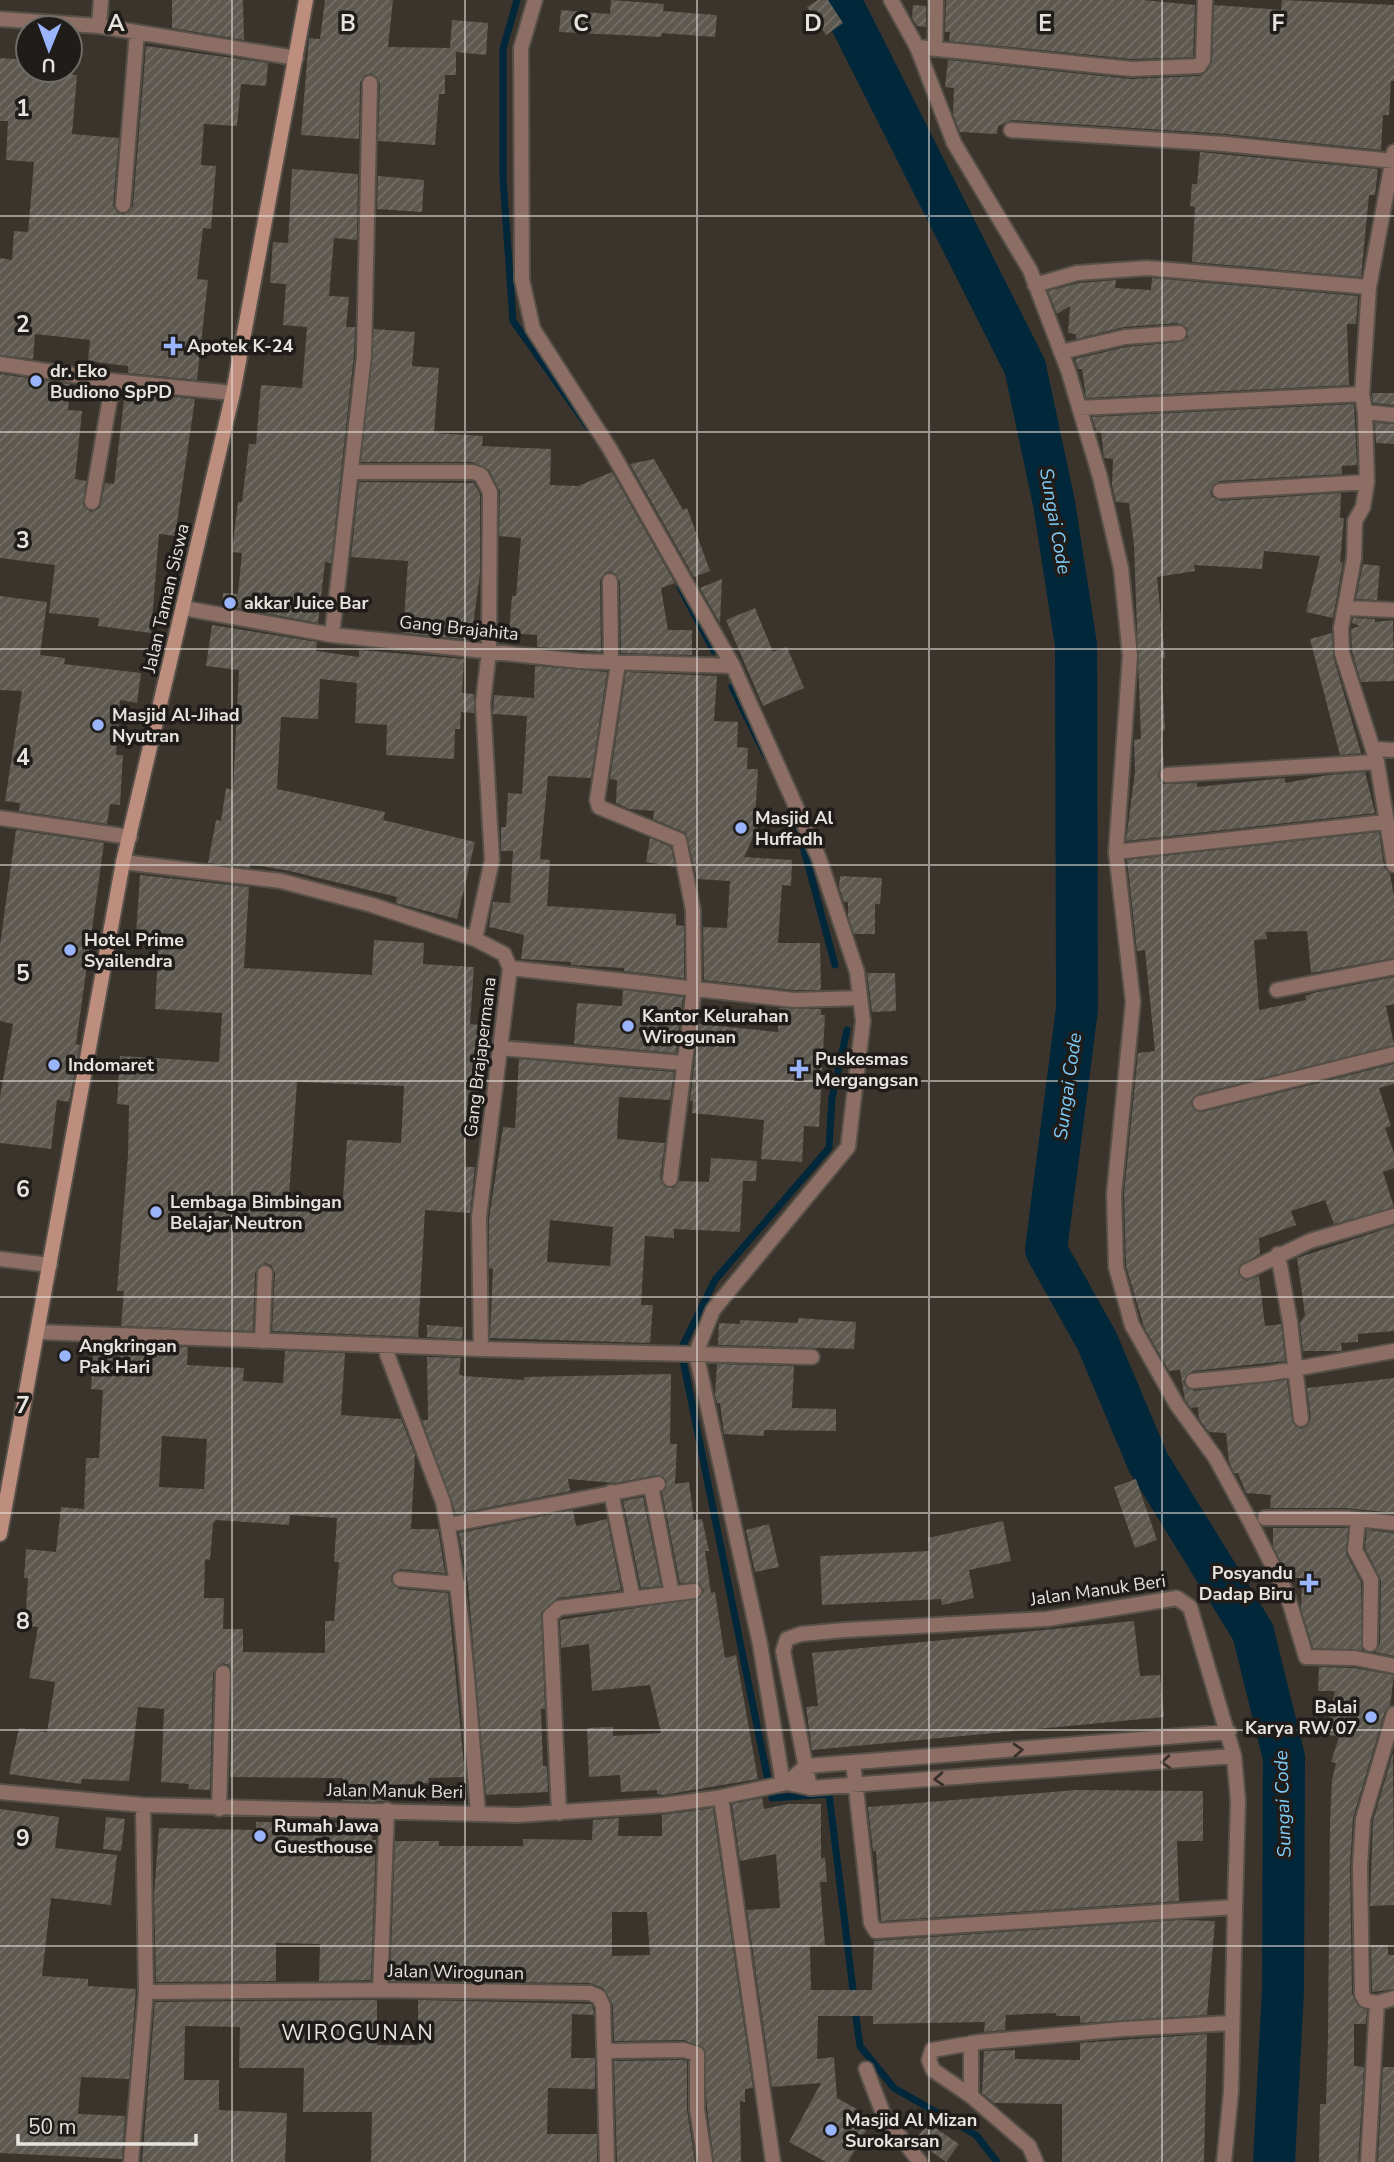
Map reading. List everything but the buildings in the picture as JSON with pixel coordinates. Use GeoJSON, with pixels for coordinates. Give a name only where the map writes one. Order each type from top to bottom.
{"type":"FeatureCollection","features":[{"type":"Feature","properties":{"kind":"main road","name":"Jalan Taman Siswa"},"geometry":{"type":"LineString","coordinates":[[0,1534],[123,862],[233,393],[306,0]]}},
{"type":"Feature","properties":{"kind":"street"},"geometry":{"type":"LineString","coordinates":[[99,26],[101,0]]}},
{"type":"Feature","properties":{"kind":"street"},"geometry":{"type":"LineString","coordinates":[[535,0],[521,48],[522,280],[533,329],[610,449],[733,666],[819,858],[857,972],[863,1021],[848,1147],[721,1299],[703,1331],[696,1353],[760,1644],[785,1783]]}},
{"type":"Feature","properties":{"kind":"street"},"geometry":{"type":"LineString","coordinates":[[891,0],[917,47],[954,143],[1014,240],[1035,285],[1061,352],[1104,490],[1121,568],[1129,625],[1129,683],[1116,852],[1133,1002],[1115,1169],[1115,1231],[1116,1267],[1132,1325],[1177,1405],[1215,1457],[1251,1523],[1287,1594],[1306,1657],[1355,1658],[1394,1666]]}},
{"type":"Feature","properties":{"kind":"street"},"geometry":{"type":"LineString","coordinates":[[935,49],[936,0]]}},
{"type":"Feature","properties":{"kind":"street"},"geometry":{"type":"LineString","coordinates":[[917,47],[1132,69],[1199,66],[1203,61],[1205,0]]}},
{"type":"Feature","properties":{"kind":"street"},"geometry":{"type":"LineString","coordinates":[[0,19],[99,26],[296,58]]}},
{"type":"Feature","properties":{"kind":"street"},"geometry":{"type":"LineString","coordinates":[[123,205],[137,32]]}},
{"type":"Feature","properties":{"kind":"street"},"geometry":{"type":"LineString","coordinates":[[332,635],[367,308],[369,83]]}},
{"type":"Feature","properties":{"kind":"street"},"geometry":{"type":"LineString","coordinates":[[1012,130],[1225,144],[1394,161]]}},
{"type":"Feature","properties":{"kind":"street"},"geometry":{"type":"LineString","coordinates":[[1394,152],[1369,287],[1362,394],[1367,482],[1363,507],[1355,521],[1354,558],[1345,608],[1342,653],[1375,756],[1394,865]]}},
{"type":"Feature","properties":{"kind":"street"},"geometry":{"type":"LineString","coordinates":[[1035,285],[1077,273],[1147,268],[1369,287]]}},
{"type":"Feature","properties":{"kind":"street"},"geometry":{"type":"LineString","coordinates":[[1061,352],[1125,337],[1179,333]]}},
{"type":"Feature","properties":{"kind":"street"},"geometry":{"type":"LineString","coordinates":[[0,365],[113,381],[233,393]]}},
{"type":"Feature","properties":{"kind":"street"},"geometry":{"type":"LineString","coordinates":[[92,502],[113,381]]}},
{"type":"Feature","properties":{"kind":"street"},"geometry":{"type":"LineString","coordinates":[[1079,408],[1362,394]]}},
{"type":"Feature","properties":{"kind":"street"},"geometry":{"type":"LineString","coordinates":[[1365,412],[1394,415]]}},
{"type":"Feature","properties":{"kind":"street"},"geometry":{"type":"LineString","coordinates":[[351,471],[473,472],[481,475],[490,492],[489,651],[483,703],[492,860],[475,939]]}},
{"type":"Feature","properties":{"kind":"street"},"geometry":{"type":"LineString","coordinates":[[1220,491],[1367,482]]}},
{"type":"Feature","properties":{"kind":"street"},"geometry":{"type":"LineString","coordinates":[[610,581],[614,662],[597,800],[604,811],[679,840],[693,910],[694,989],[670,1179]]}},
{"type":"Feature","properties":{"kind":"street","name":"Gang Brajahita"},"geometry":{"type":"LineString","coordinates":[[183,608],[332,635],[614,662],[733,666]]}},
{"type":"Feature","properties":{"kind":"street"},"geometry":{"type":"LineString","coordinates":[[1345,608],[1394,610]]}},
{"type":"Feature","properties":{"kind":"street"},"geometry":{"type":"LineString","coordinates":[[1167,775],[1375,756],[1394,750]]}},
{"type":"Feature","properties":{"kind":"street"},"geometry":{"type":"LineString","coordinates":[[0,818],[130,837]]}},
{"type":"Feature","properties":{"kind":"street"},"geometry":{"type":"LineString","coordinates":[[1116,852],[1385,822]]}},
{"type":"Feature","properties":{"kind":"street","name":"Gang Brajapermana"},"geometry":{"type":"LineString","coordinates":[[123,862],[281,881],[372,905],[475,939],[504,954],[510,968],[479,1217],[481,1349]]}},
{"type":"Feature","properties":{"kind":"street"},"geometry":{"type":"LineString","coordinates":[[1277,990],[1394,967]]}},
{"type":"Feature","properties":{"kind":"street"},"geometry":{"type":"LineString","coordinates":[[510,968],[794,1000],[860,999]]}},
{"type":"Feature","properties":{"kind":"street"},"geometry":{"type":"LineString","coordinates":[[500,1048],[684,1063]]}},
{"type":"Feature","properties":{"kind":"street"},"geometry":{"type":"LineString","coordinates":[[1200,1103],[1394,1054]]}},
{"type":"Feature","properties":{"kind":"street"},"geometry":{"type":"LineString","coordinates":[[1247,1271],[1310,1241],[1394,1216]]}},
{"type":"Feature","properties":{"kind":"street"},"geometry":{"type":"LineString","coordinates":[[1278,1254],[1301,1419]]}},
{"type":"Feature","properties":{"kind":"street"},"geometry":{"type":"LineString","coordinates":[[0,1259],[50,1265]]}},
{"type":"Feature","properties":{"kind":"street"},"geometry":{"type":"LineString","coordinates":[[261,1341],[265,1273]]}},
{"type":"Feature","properties":{"kind":"street"},"geometry":{"type":"LineString","coordinates":[[38,1332],[384,1346],[812,1357]]}},
{"type":"Feature","properties":{"kind":"street"},"geometry":{"type":"LineString","coordinates":[[384,1346],[443,1502],[448,1525],[458,1584],[478,1812]]}},
{"type":"Feature","properties":{"kind":"street"},"geometry":{"type":"LineString","coordinates":[[1193,1381],[1296,1368],[1394,1351]]}},
{"type":"Feature","properties":{"kind":"street"},"geometry":{"type":"LineString","coordinates":[[448,1525],[654,1485],[672,1594]]}},
{"type":"Feature","properties":{"kind":"street"},"geometry":{"type":"LineString","coordinates":[[611,1493],[633,1599]]}},
{"type":"Feature","properties":{"kind":"street"},"geometry":{"type":"LineString","coordinates":[[1265,1518],[1346,1518],[1394,1523]]}},
{"type":"Feature","properties":{"kind":"street"},"geometry":{"type":"LineString","coordinates":[[1358,1521],[1355,1550],[1371,1580],[1370,1644]]}},
{"type":"Feature","properties":{"kind":"street"},"geometry":{"type":"LineString","coordinates":[[400,1579],[458,1584]]}},
{"type":"Feature","properties":{"kind":"street"},"geometry":{"type":"LineString","coordinates":[[559,1813],[550,1616],[559,1608],[694,1591]]}},
{"type":"Feature","properties":{"kind":"street","name":"Jalan Manuk Beri"},"geometry":{"type":"LineString","coordinates":[[810,1788],[783,1651],[787,1639],[801,1634],[845,1630],[1047,1619],[1177,1598],[1190,1607],[1229,1732],[1238,1801],[1231,2092],[1224,2162]]}},
{"type":"Feature","properties":{"kind":"street"},"geometry":{"type":"LineString","coordinates":[[219,1809],[223,1673]]}},
{"type":"Feature","properties":{"kind":"street"},"geometry":{"type":"LineString","coordinates":[[1394,1714],[1390,1745],[1367,1798],[1360,1866],[1362,1994],[1365,2000],[1377,2003],[1394,1998]]}},
{"type":"Feature","properties":{"kind":"street"},"geometry":{"type":"LineString","coordinates":[[785,1783],[804,1766],[1229,1732]]}},
{"type":"Feature","properties":{"kind":"street"},"geometry":{"type":"LineString","coordinates":[[1107,1743],[1110,1766]]}},
{"type":"Feature","properties":{"kind":"street"},"geometry":{"type":"LineString","coordinates":[[976,1753],[977,1777]]}},
{"type":"Feature","properties":{"kind":"street","name":"Jalan Manuk Beri"},"geometry":{"type":"LineString","coordinates":[[0,1792],[219,1809],[387,1810],[518,1815],[598,1812],[721,1797],[785,1783],[810,1788],[1234,1756]]}},
{"type":"Feature","properties":{"kind":"street"},"geometry":{"type":"LineString","coordinates":[[853,1762],[871,1923],[876,1931],[1235,1907]]}},
{"type":"Feature","properties":{"kind":"street"},"geometry":{"type":"LineString","coordinates":[[721,1797],[772,2162]]}},
{"type":"Feature","properties":{"kind":"street"},"geometry":{"type":"LineString","coordinates":[[131,2162],[146,1992],[143,1805]]}},
{"type":"Feature","properties":{"kind":"street"},"geometry":{"type":"LineString","coordinates":[[380,1990],[387,1810]]}},
{"type":"Feature","properties":{"kind":"street","name":"Jalan Wirogunan"},"geometry":{"type":"LineString","coordinates":[[146,1992],[380,1990],[590,1993],[599,1997],[603,2006],[607,2162]]}},
{"type":"Feature","properties":{"kind":"street"},"geometry":{"type":"LineString","coordinates":[[1368,2162],[1377,2003]]}},
{"type":"Feature","properties":{"kind":"street"},"geometry":{"type":"LineString","coordinates":[[1035,2162],[1029,2146],[971,2096],[933,2070],[929,2060],[932,2050],[971,2043],[1124,2029],[1231,2023]]}},
{"type":"Feature","properties":{"kind":"street"},"geometry":{"type":"LineString","coordinates":[[971,2043],[971,2096]]}},
{"type":"Feature","properties":{"kind":"street"},"geometry":{"type":"LineString","coordinates":[[604,2051],[684,2050],[696,2054],[697,2109],[705,2162]]}},
{"type":"Feature","properties":{"kind":"street"},"geometry":{"type":"LineString","coordinates":[[866,2069],[884,2116],[907,2150],[920,2162]]}},
{"type":"Feature","properties":{"kind":"waterway"},"geometry":{"type":"LineString","coordinates":[[517,0],[503,49],[503,179],[513,321],[589,428]]}},
{"type":"Feature","properties":{"kind":"waterway","name":"Sungai Code"},"geometry":{"type":"LineString","coordinates":[[840,0],[1025,367],[1054,503],[1076,645],[1077,1009],[1046,1250],[1097,1341],[1148,1462],[1253,1632],[1284,1758],[1283,1990],[1274,2162]]}},
{"type":"Feature","properties":{"kind":"waterway"},"geometry":{"type":"LineString","coordinates":[[680,587],[714,651]]}},
{"type":"Feature","properties":{"kind":"waterway"},"geometry":{"type":"LineString","coordinates":[[732,687],[766,756]]}},
{"type":"Feature","properties":{"kind":"waterway"},"geometry":{"type":"LineString","coordinates":[[797,824],[835,965]]}},
{"type":"Feature","properties":{"kind":"waterway"},"geometry":{"type":"LineString","coordinates":[[683,1345],[715,1280],[829,1148],[832,1098],[847,1030]]}},
{"type":"Feature","properties":{"kind":"waterway"},"geometry":{"type":"LineString","coordinates":[[683,1360],[768,1780]]}},
{"type":"Feature","properties":{"kind":"waterway"},"geometry":{"type":"LineString","coordinates":[[772,1798],[829,1794],[854,1998]]}},
{"type":"Feature","properties":{"kind":"waterway"},"geometry":{"type":"LineString","coordinates":[[855,2010],[860,2046],[894,2088],[976,2135],[997,2162]]}},
{"type":"Feature","properties":{"kind":"place","name":"Apotek K-24"},"geometry":{"type":"Point","coordinates":[173,346]}},
{"type":"Feature","properties":{"kind":"place","name":"dr. Eko Budiono SpPD"},"geometry":{"type":"Point","coordinates":[36,381]}},
{"type":"Feature","properties":{"kind":"place","name":"akkar Juice Bar"},"geometry":{"type":"Point","coordinates":[230,603]}},
{"type":"Feature","properties":{"kind":"place","name":"Masjid Al-Jihad Nyutran"},"geometry":{"type":"Point","coordinates":[98,725]}},
{"type":"Feature","properties":{"kind":"place","name":"Masjid Al Huffadh"},"geometry":{"type":"Point","coordinates":[741,828]}},
{"type":"Feature","properties":{"kind":"place","name":"Hotel Prime Syailendra"},"geometry":{"type":"Point","coordinates":[70,950]}},
{"type":"Feature","properties":{"kind":"place","name":"Kantor Kelurahan Wirogunan"},"geometry":{"type":"Point","coordinates":[628,1026]}},
{"type":"Feature","properties":{"kind":"place","name":"Indomaret"},"geometry":{"type":"Point","coordinates":[54,1065]}},
{"type":"Feature","properties":{"kind":"place","name":"Puskesmas Mergangsan"},"geometry":{"type":"Point","coordinates":[799,1069]}},
{"type":"Feature","properties":{"kind":"place","name":"Lembaga Bimbingan Belajar Neutron"},"geometry":{"type":"Point","coordinates":[156,1212]}},
{"type":"Feature","properties":{"kind":"place","name":"Angkringan Pak Hari"},"geometry":{"type":"Point","coordinates":[65,1356]}},
{"type":"Feature","properties":{"kind":"place","name":"Posyandu Dadap Biru"},"geometry":{"type":"Point","coordinates":[1309,1583]}},
{"type":"Feature","properties":{"kind":"place","name":"Balai Karya RW 07"},"geometry":{"type":"Point","coordinates":[1371,1717]}},
{"type":"Feature","properties":{"kind":"place","name":"Rumah Jawa Guesthouse"},"geometry":{"type":"Point","coordinates":[260,1836]}},
{"type":"Feature","properties":{"kind":"place","name":"Masjid Al Mizan Surokarsan"},"geometry":{"type":"Point","coordinates":[831,2130]}},
{"type":"Feature","properties":{"kind":"district","name":"WIROGUNAN"},"geometry":{"type":"Point","coordinates":[358,2033]}}]}
